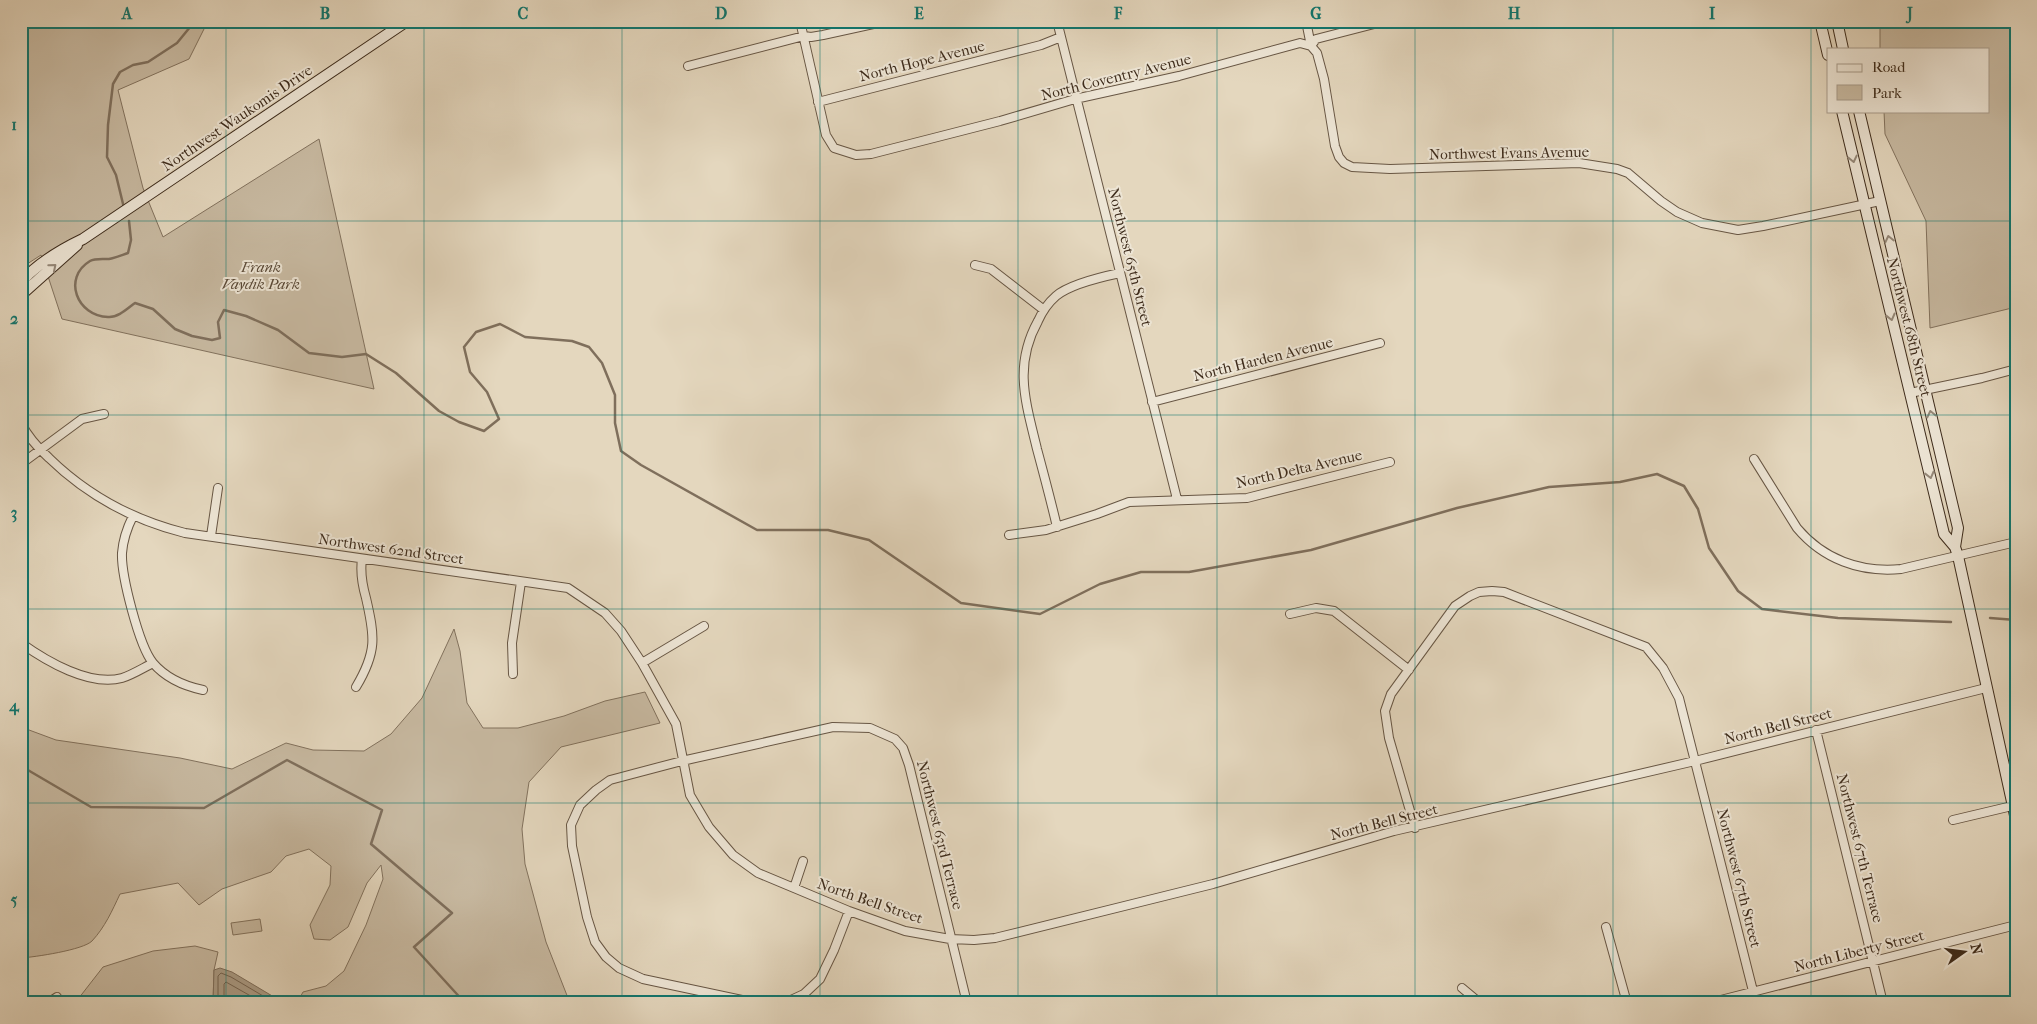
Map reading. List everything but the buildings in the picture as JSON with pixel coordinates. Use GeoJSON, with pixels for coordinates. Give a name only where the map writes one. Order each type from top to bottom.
{"type":"FeatureCollection","features":[{"type":"Feature","properties":{"kind":"main road","name":"Northwest Waukomis Drive"},"geometry":{"type":"LineString","coordinates":[[21,282],[29,273],[61,249],[83,239],[108,223],[407,21]]}},
{"type":"Feature","properties":{"kind":"main road"},"geometry":{"type":"LineString","coordinates":[[1820,21],[1827,51]]}},
{"type":"Feature","properties":{"kind":"main road"},"geometry":{"type":"LineString","coordinates":[[1837,21],[1843,48]]}},
{"type":"Feature","properties":{"kind":"main road","name":"Northwest 68th Street"},"geometry":{"type":"LineString","coordinates":[[1842,112],[1944,534],[1957,551]]}},
{"type":"Feature","properties":{"kind":"main road","name":"Northwest 68th Street"},"geometry":{"type":"LineString","coordinates":[[1859,112],[1958,528],[1957,551],[2016,820]]}},
{"type":"Feature","properties":{"kind":"main road","name":"Northwest Waukomis Drive"},"geometry":{"type":"LineString","coordinates":[[21,295],[83,239]]}},
{"type":"Feature","properties":{"kind":"street"},"geometry":{"type":"LineString","coordinates":[[800,21],[818,102]]}},
{"type":"Feature","properties":{"kind":"street"},"geometry":{"type":"LineString","coordinates":[[688,66],[804,36],[823,35],[887,21]]}},
{"type":"Feature","properties":{"kind":"street","name":"Northwest 65th Street"},"geometry":{"type":"LineString","coordinates":[[1057,21],[1075,99],[1177,499]]}},
{"type":"Feature","properties":{"kind":"street"},"geometry":{"type":"LineString","coordinates":[[1306,21],[1311,46]]}},
{"type":"Feature","properties":{"kind":"street","name":"North Coventry Avenue"},"geometry":{"type":"LineString","coordinates":[[818,102],[826,135],[834,148],[856,155],[871,154],[1000,121],[1075,99],[1179,76],[1300,44],[1311,46],[1316,39],[1386,21]]}},
{"type":"Feature","properties":{"kind":"street","name":"North Hope Avenue"},"geometry":{"type":"LineString","coordinates":[[818,102],[1041,44],[1061,37]]}},
{"type":"Feature","properties":{"kind":"street","name":"Northwest Evans Avenue"},"geometry":{"type":"LineString","coordinates":[[1311,46],[1317,53],[1324,79],[1334,146],[1344,163],[1352,167],[1390,170],[1579,163],[1618,169],[1628,173],[1677,212],[1702,224],[1738,230],[1880,201]]}},
{"type":"Feature","properties":{"kind":"street"},"geometry":{"type":"LineString","coordinates":[[975,266],[991,269],[1044,310]]}},
{"type":"Feature","properties":{"kind":"street"},"geometry":{"type":"LineString","coordinates":[[1057,527],[1025,401],[1023,365],[1028,341],[1044,310],[1057,295],[1098,278],[1120,273]]}},
{"type":"Feature","properties":{"kind":"street","name":"North Harden Avenue"},"geometry":{"type":"LineString","coordinates":[[1152,402],[1380,343]]}},
{"type":"Feature","properties":{"kind":"street"},"geometry":{"type":"LineString","coordinates":[[1910,393],[2016,369]]}},
{"type":"Feature","properties":{"kind":"street"},"geometry":{"type":"LineString","coordinates":[[21,464],[82,419],[104,414]]}},
{"type":"Feature","properties":{"kind":"street","name":"Northwest 62nd Street"},"geometry":{"type":"LineString","coordinates":[[21,422],[25,432],[40,450],[80,486],[96,497],[133,516],[166,528],[362,559],[568,588]]}},
{"type":"Feature","properties":{"kind":"street"},"geometry":{"type":"LineString","coordinates":[[1754,459],[1797,528],[1806,538],[1827,554],[1844,563],[1886,571],[1901,569],[1957,551],[2016,542]]}},
{"type":"Feature","properties":{"kind":"street","name":"North Delta Avenue"},"geometry":{"type":"LineString","coordinates":[[1009,535],[1026,534],[1057,527],[1129,502],[1247,498],[1390,462]]}},
{"type":"Feature","properties":{"kind":"street"},"geometry":{"type":"LineString","coordinates":[[211,536],[218,488]]}},
{"type":"Feature","properties":{"kind":"street"},"geometry":{"type":"LineString","coordinates":[[133,516],[124,538],[122,555],[124,573],[138,632],[145,650],[153,663],[165,674],[189,687],[203,690]]}},
{"type":"Feature","properties":{"kind":"street"},"geometry":{"type":"LineString","coordinates":[[356,687],[367,668],[372,653],[373,635],[360,570],[362,559]]}},
{"type":"Feature","properties":{"kind":"street"},"geometry":{"type":"LineString","coordinates":[[513,674],[512,650],[520,582]]}},
{"type":"Feature","properties":{"kind":"street","name":"North Bell Street"},"geometry":{"type":"LineString","coordinates":[[568,588],[605,613],[621,631],[642,663],[676,724],[690,795],[708,827],[733,855],[758,873],[849,912],[905,931],[950,939],[974,940],[995,938],[1213,884],[1394,832],[1695,761],[1986,688]]}},
{"type":"Feature","properties":{"kind":"street","name":"Northwest 67th Street"},"geometry":{"type":"LineString","coordinates":[[1415,828],[1390,738],[1385,711],[1391,694],[1454,606],[1480,592],[1504,592],[1646,647],[1664,668],[1674,686],[1683,712],[1756,1003]]}},
{"type":"Feature","properties":{"kind":"street"},"geometry":{"type":"LineString","coordinates":[[1290,614],[1316,608],[1334,611],[1409,670]]}},
{"type":"Feature","properties":{"kind":"street"},"geometry":{"type":"LineString","coordinates":[[642,663],[704,626]]}},
{"type":"Feature","properties":{"kind":"street"},"geometry":{"type":"LineString","coordinates":[[21,643],[34,652],[77,674],[102,680],[121,678],[153,663]]}},
{"type":"Feature","properties":{"kind":"street","name":"Northwest 63rd Terrace"},"geometry":{"type":"LineString","coordinates":[[804,994],[791,1000],[756,1003],[643,978],[619,968],[606,957],[595,942],[586,917],[572,846],[571,825],[580,805],[610,780],[682,761],[834,727],[870,728],[895,739],[903,748],[909,765],[967,1003]]}},
{"type":"Feature","properties":{"kind":"street","name":"Northwest 67th Terrace"},"geometry":{"type":"LineString","coordinates":[[1816,730],[1883,1003]]}},
{"type":"Feature","properties":{"kind":"street"},"geometry":{"type":"LineString","coordinates":[[1953,820],[2012,806]]}},
{"type":"Feature","properties":{"kind":"street","name":"North Bell Street"},"geometry":{"type":"LineString","coordinates":[[794,888],[803,861]]}},
{"type":"Feature","properties":{"kind":"street"},"geometry":{"type":"LineString","coordinates":[[812,1003],[804,994],[820,979],[849,912]]}},
{"type":"Feature","properties":{"kind":"street","name":"North Liberty Street"},"geometry":{"type":"LineString","coordinates":[[1709,1003],[2016,925]]}},
{"type":"Feature","properties":{"kind":"street"},"geometry":{"type":"LineString","coordinates":[[1606,927],[1626,1003]]}},
{"type":"Feature","properties":{"kind":"street"},"geometry":{"type":"LineString","coordinates":[[1462,988],[1480,1003]]}},
{"type":"Feature","properties":{"kind":"street"},"geometry":{"type":"LineString","coordinates":[[48,1003],[57,997]]}},
{"type":"Feature","properties":{"kind":"green space","name":"Frank Vaydik Park"},"geometry":{"type":"Polygon","coordinates":[[[21,21],[208,21],[189,59],[118,90],[143,188],[163,237],[319,139],[374,389],[62,319],[41,255],[21,268],[21,21]]]}},
{"type":"Feature","properties":{"kind":"green space"},"geometry":{"type":"Polygon","coordinates":[[[1880,21],[2016,21],[2016,307],[1930,328],[1926,221],[1885,134],[1884,112],[1990,112],[1990,48],[1880,48],[1880,21]]]}},
{"type":"Feature","properties":{"kind":"green space"},"geometry":{"type":"Polygon","coordinates":[[[454,629],[460,651],[467,703],[483,728],[518,728],[564,716],[605,701],[645,692],[660,723],[561,747],[529,782],[522,829],[525,864],[546,942],[568,998],[574,1003],[297,1003],[303,992],[326,986],[344,971],[366,925],[383,879],[381,865],[367,883],[348,927],[330,940],[314,939],[310,925],[330,885],[331,866],[309,849],[286,856],[271,872],[222,889],[199,905],[178,883],[120,894],[108,919],[92,941],[79,947],[21,958],[21,727],[56,740],[180,758],[232,769],[286,743],[313,750],[364,751],[391,734],[422,698],[454,629]]]}},
{"type":"Feature","properties":{"kind":"green space"},"geometry":{"type":"Polygon","coordinates":[[[260,919],[262,931],[233,935],[231,923],[260,919]]]}},
{"type":"Feature","properties":{"kind":"green space"},"geometry":{"type":"Polygon","coordinates":[[[195,946],[218,952],[214,970],[213,1003],[75,1003],[103,967],[153,951],[195,946]]]}},
{"type":"Feature","properties":{"kind":"water"},"geometry":{"type":"Polygon","coordinates":[[[220,968],[232,972],[284,1003],[213,1003],[214,970],[220,968]]]}},
{"type":"Feature","properties":{"kind":"waterway"},"geometry":{"type":"LineString","coordinates":[[124,208],[116,175],[107,157],[108,125],[113,84],[120,72],[133,65],[148,62],[177,43],[195,21]]}},
{"type":"Feature","properties":{"kind":"waterway"},"geometry":{"type":"LineString","coordinates":[[129,221],[131,240],[128,253],[109,259],[92,260],[81,268],[77,277],[75,286],[81,303],[97,315],[112,317],[135,303],[153,309],[175,329],[192,336],[212,340],[220,338],[218,322],[224,310],[246,316],[278,330],[309,353],[342,357],[366,354],[396,373],[439,411],[459,422],[484,431],[499,419],[487,392],[470,372],[464,347],[476,332],[500,324],[525,337],[572,341],[589,347],[602,363],[615,395],[615,423],[621,451],[641,465],[757,530],[828,530],[869,540],[961,603],[1040,614],[1100,584],[1141,572],[1189,572],[1311,550],[1457,508],[1549,487],[1620,482],[1657,474],[1684,486],[1698,509],[1709,548],[1738,591],[1762,609],[1838,618],[1951,622]]}},
{"type":"Feature","properties":{"kind":"waterway"},"geometry":{"type":"LineString","coordinates":[[1990,618],[2016,620]]}},
{"type":"Feature","properties":{"kind":"waterway"},"geometry":{"type":"LineString","coordinates":[[21,766],[91,807],[204,808],[287,760],[382,810],[371,844],[452,913],[414,947],[465,1003]]}}]}
